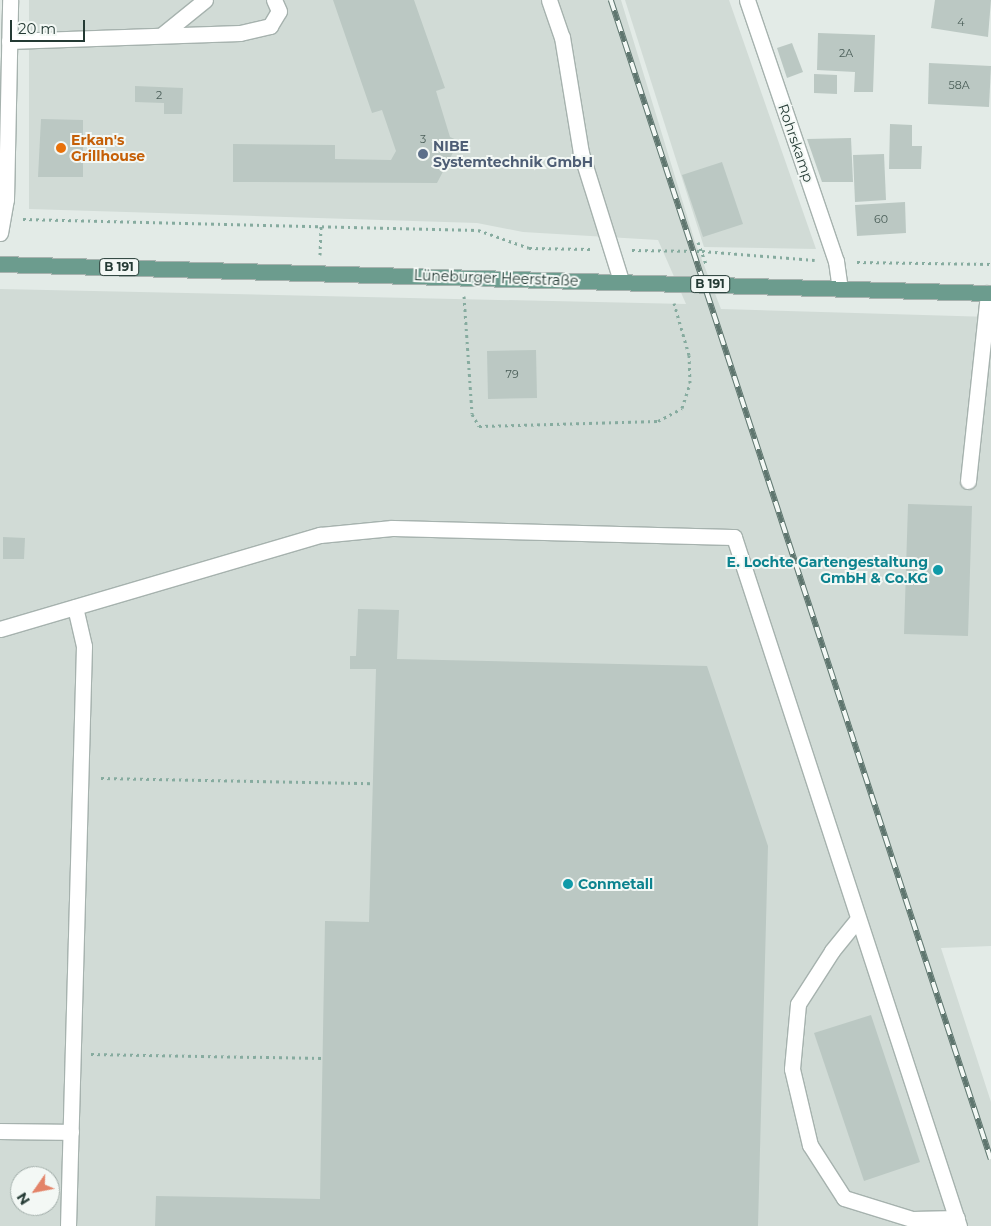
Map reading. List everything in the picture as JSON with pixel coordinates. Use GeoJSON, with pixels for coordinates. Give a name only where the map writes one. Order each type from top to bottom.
{"type":"FeatureCollection","features":[{"type":"Feature","properties":{"kind":"main road","name":"Lüneburger Heerstraße"},"geometry":{"type":"LineString","coordinates":[[0,264],[989,293]]}},
{"type":"Feature","properties":{"kind":"street"},"geometry":{"type":"LineString","coordinates":[[1,226],[6,199],[10,0]]}},
{"type":"Feature","properties":{"kind":"street"},"geometry":{"type":"LineString","coordinates":[[163,34],[205,0]]}},
{"type":"Feature","properties":{"kind":"street"},"geometry":{"type":"LineString","coordinates":[[9,41],[163,34],[240,33],[270,26],[279,11],[274,0]]}},
{"type":"Feature","properties":{"kind":"street"},"geometry":{"type":"LineString","coordinates":[[549,0],[562,37],[581,153],[622,281]]}},
{"type":"Feature","properties":{"kind":"street","name":"Rohrskamp"},"geometry":{"type":"LineString","coordinates":[[747,0],[836,261],[840,288]]}},
{"type":"Feature","properties":{"kind":"street"},"geometry":{"type":"LineString","coordinates":[[968,481],[989,293]]}},
{"type":"Feature","properties":{"kind":"street"},"geometry":{"type":"LineString","coordinates":[[0,629],[320,535],[392,528],[734,537],[857,920],[958,1222],[912,1219],[844,1198],[810,1145],[792,1070],[798,1004],[832,951],[857,920]]}},
{"type":"Feature","properties":{"kind":"street"},"geometry":{"type":"LineString","coordinates":[[68,1226],[84,646],[75,607]]}},
{"type":"Feature","properties":{"kind":"street"},"geometry":{"type":"LineString","coordinates":[[0,1131],[71,1132]]}},
{"type":"Feature","properties":{"kind":"path"},"geometry":{"type":"LineString","coordinates":[[320,273],[321,225]]}},
{"type":"Feature","properties":{"kind":"path"},"geometry":{"type":"LineString","coordinates":[[1,226],[321,225],[478,230],[529,248],[702,251],[836,261],[991,264]]}},
{"type":"Feature","properties":{"kind":"path"},"geometry":{"type":"LineString","coordinates":[[465,277],[472,414],[480,426],[658,421],[682,408],[690,383],[689,355],[670,283]]}},
{"type":"Feature","properties":{"kind":"path"},"geometry":{"type":"LineString","coordinates":[[80,777],[373,783]]}},
{"type":"Feature","properties":{"kind":"path"},"geometry":{"type":"LineString","coordinates":[[73,1054],[323,1058]]}},
{"type":"Feature","properties":{"kind":"shaded area"},"geometry":{"type":"Polygon","coordinates":[[[29,0],[621,0],[695,242],[721,309],[991,317],[991,946],[941,948],[991,1102],[991,1226],[0,1226],[0,289],[686,304],[658,240],[523,232],[477,223],[29,209],[29,0]]]}},
{"type":"Feature","properties":{"kind":"shaded area"},"geometry":{"type":"Polygon","coordinates":[[[625,0],[729,0],[816,249],[704,247],[625,0]]]}},
{"type":"Feature","properties":{"kind":"building"},"geometry":{"type":"Polygon","coordinates":[[[333,0],[414,0],[445,88],[436,91],[450,137],[459,141],[437,183],[233,182],[233,144],[335,145],[335,159],[391,160],[396,151],[382,110],[372,113],[333,0]]]}},
{"type":"Feature","properties":{"kind":"building"},"geometry":{"type":"Polygon","coordinates":[[[935,0],[991,0],[988,37],[931,28],[935,0]]]}},
{"type":"Feature","properties":{"kind":"building"},"geometry":{"type":"Polygon","coordinates":[[[818,33],[875,35],[873,92],[854,92],[855,72],[817,70],[818,33]]]}},
{"type":"Feature","properties":{"kind":"building"},"geometry":{"type":"Polygon","coordinates":[[[792,43],[803,72],[787,78],[777,48],[792,43]]]}},
{"type":"Feature","properties":{"kind":"building"},"geometry":{"type":"Polygon","coordinates":[[[929,63],[991,66],[989,107],[928,104],[929,63]]]}},
{"type":"Feature","properties":{"kind":"building"},"geometry":{"type":"Polygon","coordinates":[[[814,74],[837,75],[837,94],[814,93],[814,74]]]}},
{"type":"Feature","properties":{"kind":"building"},"geometry":{"type":"Polygon","coordinates":[[[135,86],[183,88],[182,114],[164,114],[164,103],[135,102],[135,86]]]}},
{"type":"Feature","properties":{"kind":"building","name":"Erkan's Grillhouse"},"geometry":{"type":"Polygon","coordinates":[[[41,119],[83,120],[83,177],[38,177],[41,119]]]}},
{"type":"Feature","properties":{"kind":"building"},"geometry":{"type":"Polygon","coordinates":[[[890,124],[912,125],[912,146],[922,146],[921,169],[889,169],[890,124]]]}},
{"type":"Feature","properties":{"kind":"building"},"geometry":{"type":"Polygon","coordinates":[[[851,138],[853,182],[822,182],[807,139],[851,138]]]}},
{"type":"Feature","properties":{"kind":"building"},"geometry":{"type":"Polygon","coordinates":[[[884,154],[886,200],[855,202],[853,155],[884,154]]]}},
{"type":"Feature","properties":{"kind":"building"},"geometry":{"type":"Polygon","coordinates":[[[722,162],[743,224],[703,237],[682,175],[722,162]]]}},
{"type":"Feature","properties":{"kind":"building"},"geometry":{"type":"Polygon","coordinates":[[[905,202],[906,233],[857,236],[855,205],[905,202]]]}},
{"type":"Feature","properties":{"kind":"building"},"geometry":{"type":"Polygon","coordinates":[[[536,350],[537,398],[488,399],[487,351],[536,350]]]}},
{"type":"Feature","properties":{"kind":"building","name":"E. Lochte Gartengestaltung GmbH & Co.KG"},"geometry":{"type":"Polygon","coordinates":[[[908,504],[972,506],[968,636],[904,634],[908,504]]]}},
{"type":"Feature","properties":{"kind":"building"},"geometry":{"type":"Polygon","coordinates":[[[3,537],[25,538],[24,559],[3,559],[3,537]]]}},
{"type":"Feature","properties":{"kind":"building","name":"Conmetall"},"geometry":{"type":"Polygon","coordinates":[[[358,609],[399,610],[397,659],[707,666],[768,846],[758,1226],[155,1226],[156,1196],[320,1199],[325,921],[369,922],[376,669],[350,669],[350,656],[356,656],[358,609]]]}},
{"type":"Feature","properties":{"kind":"building"},"geometry":{"type":"Polygon","coordinates":[[[871,1015],[920,1162],[864,1181],[814,1033],[871,1015]]]}},
{"type":"Feature","properties":{"kind":"railway"},"geometry":{"type":"LineString","coordinates":[[611,0],[991,1159]]}},
{"type":"Feature","properties":{"kind":"place","name":"Erkan's Grillhouse"},"geometry":{"type":"Point","coordinates":[61,148]}},
{"type":"Feature","properties":{"kind":"place","name":"NIBE Systemtechnik GmbH"},"geometry":{"type":"Point","coordinates":[423,154]}},
{"type":"Feature","properties":{"kind":"place","name":"E. Lochte Gartengestaltung GmbH & Co.KG"},"geometry":{"type":"Point","coordinates":[938,570]}},
{"type":"Feature","properties":{"kind":"place","name":"Conmetall"},"geometry":{"type":"Point","coordinates":[568,884]}}]}
